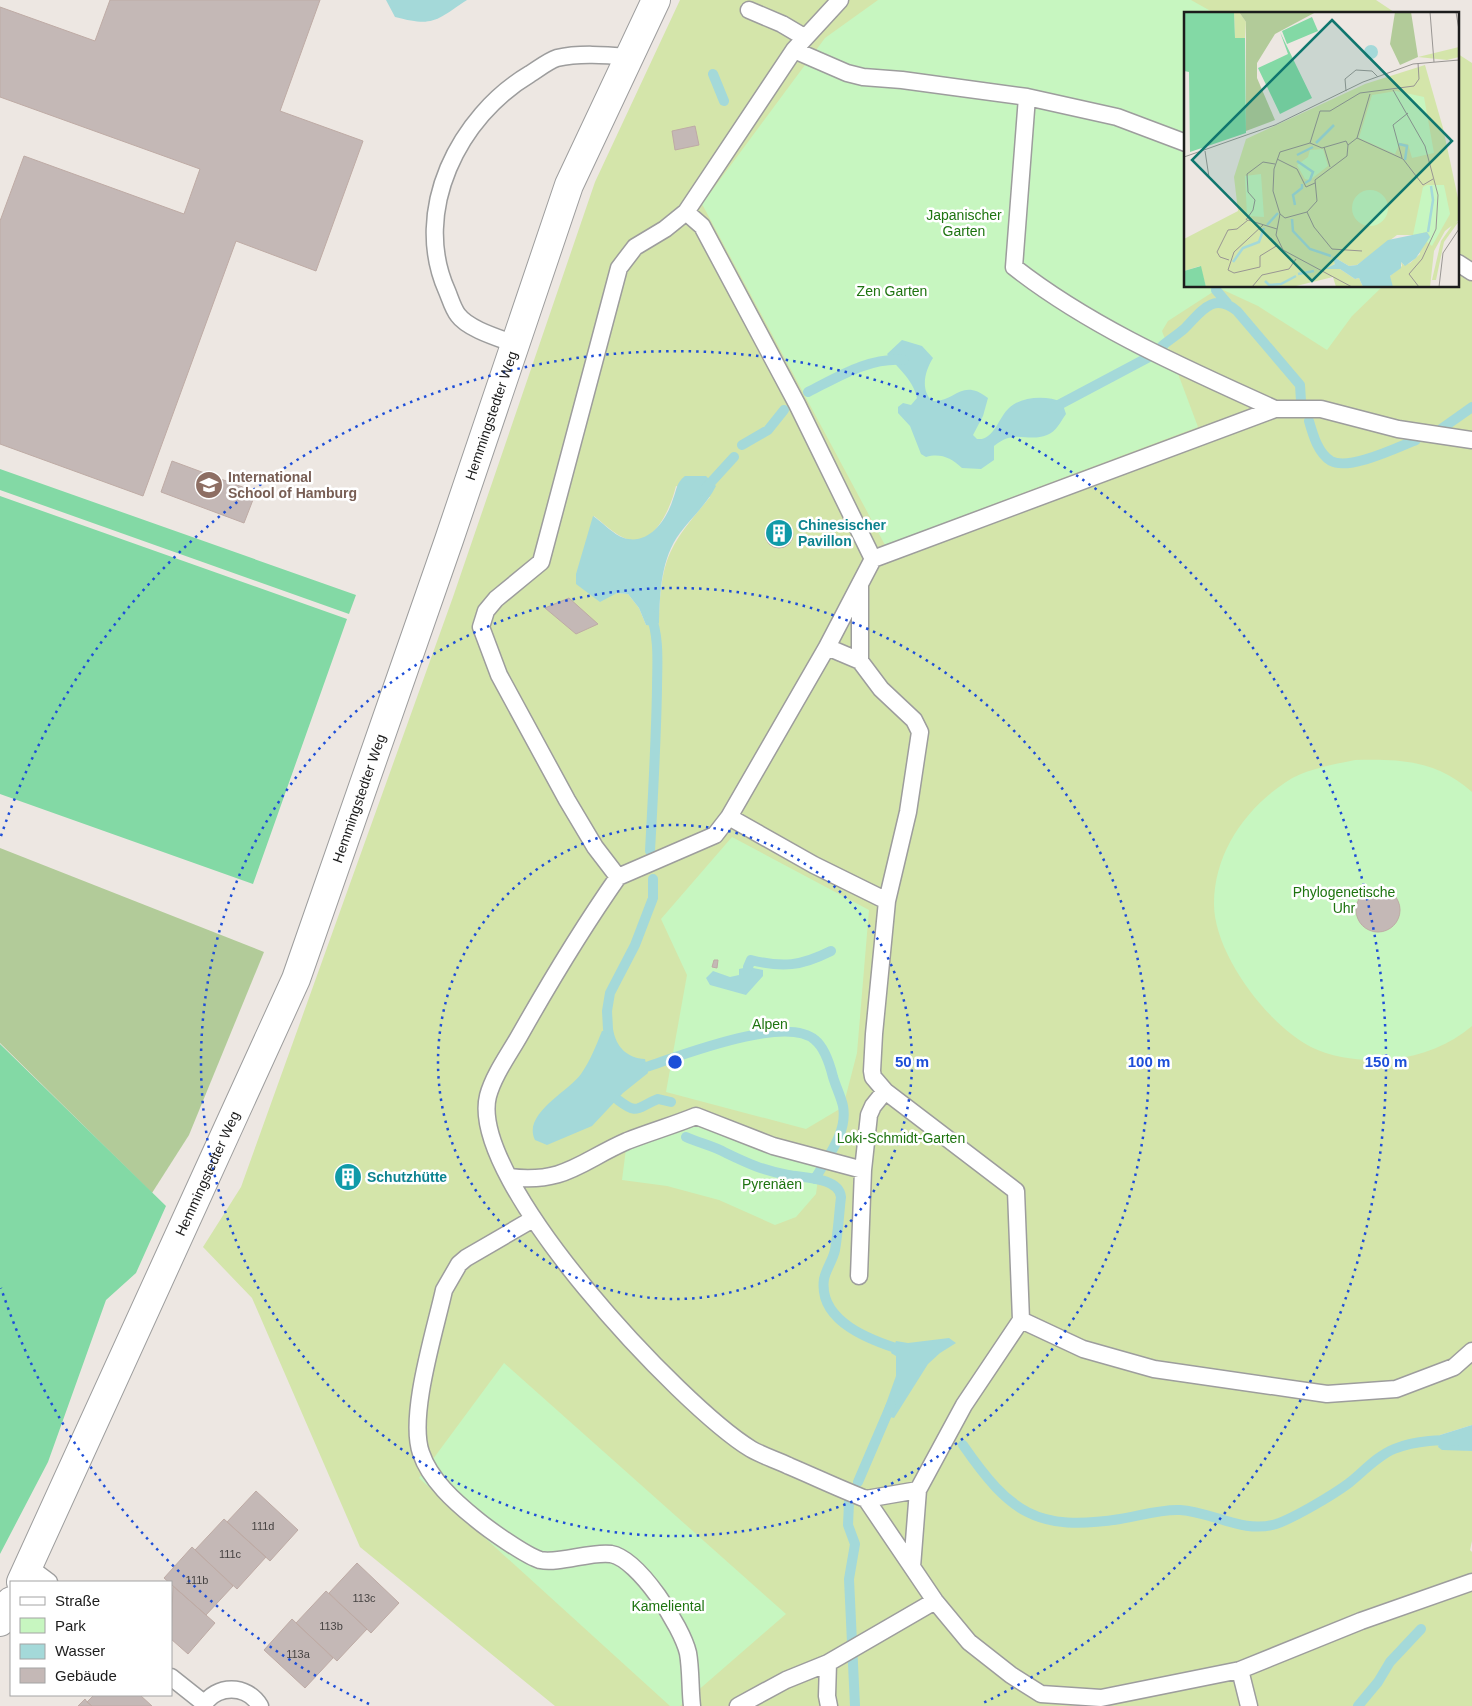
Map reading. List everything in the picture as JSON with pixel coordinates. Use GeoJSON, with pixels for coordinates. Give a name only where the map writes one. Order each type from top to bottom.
{"type":"FeatureCollection","features":[{"type":"Feature","properties":{"kind":"street","name":"Hemmingstedter Weg"},"geometry":{"type":"LineString","coordinates":[[33,1577],[60,1493],[296,979],[568,185],[656,0]]}},
{"type":"Feature","properties":{"kind":"street"},"geometry":{"type":"LineString","coordinates":[[0,1622],[10,1603]]}},
{"type":"Feature","properties":{"kind":"lane"},"geometry":{"type":"LineString","coordinates":[[618,877],[595,847],[567,800],[499,675],[481,627],[486,611],[496,599],[541,562],[619,268],[635,247],[665,229],[686,212],[799,43],[840,0]]}},
{"type":"Feature","properties":{"kind":"lane"},"geometry":{"type":"LineString","coordinates":[[749,10],[782,24],[799,43],[847,73],[864,77],[902,80],[1026,97],[1117,117],[1184,142]]}},
{"type":"Feature","properties":{"kind":"lane"},"geometry":{"type":"LineString","coordinates":[[515,344],[482,332],[458,316],[438,271],[436,204],[451,158],[477,121],[512,84],[556,58],[600,54],[628,57]]}},
{"type":"Feature","properties":{"kind":"lane"},"geometry":{"type":"LineString","coordinates":[[1026,97],[1014,267],[1072,309],[1170,362],[1275,409]]}},
{"type":"Feature","properties":{"kind":"lane"},"geometry":{"type":"LineString","coordinates":[[686,212],[702,226],[792,396],[873,559]]}},
{"type":"Feature","properties":{"kind":"lane"},"geometry":{"type":"LineString","coordinates":[[1460,264],[1472,272]]}},
{"type":"Feature","properties":{"kind":"lane"},"geometry":{"type":"LineString","coordinates":[[1472,440],[1398,429],[1321,409],[1275,409],[873,559],[828,647],[729,817],[716,835],[618,877],[536,1007],[502,1066],[488,1096],[487,1120],[509,1177],[533,1219],[556,1253],[607,1314],[687,1397],[752,1450],[866,1499],[935,1601],[969,1642],[1039,1700],[1101,1698],[1240,1670],[1361,1621],[1472,1582]]}},
{"type":"Feature","properties":{"kind":"lane"},"geometry":{"type":"LineString","coordinates":[[860,584],[860,661]]}},
{"type":"Feature","properties":{"kind":"lane"},"geometry":{"type":"LineString","coordinates":[[828,647],[860,661],[881,688],[914,720],[920,732],[908,812],[888,900],[872,1063],[873,1077],[885,1091],[1016,1190],[1021,1320],[964,1405],[918,1490],[912,1567]]}},
{"type":"Feature","properties":{"kind":"lane"},"geometry":{"type":"LineString","coordinates":[[729,817],[814,865],[888,900]]}},
{"type":"Feature","properties":{"kind":"lane"},"geometry":{"type":"LineString","coordinates":[[859,1276],[863,1170],[870,1115],[873,1106],[885,1091]]}},
{"type":"Feature","properties":{"kind":"lane"},"geometry":{"type":"LineString","coordinates":[[509,1177],[529,1180],[570,1172],[627,1141],[696,1116],[773,1146],[819,1160],[863,1170]]}},
{"type":"Feature","properties":{"kind":"lane"},"geometry":{"type":"LineString","coordinates":[[533,1219],[466,1258],[448,1280],[444,1290],[420,1403],[417,1436],[421,1455],[428,1468],[456,1502],[486,1528],[534,1557],[547,1560],[611,1554],[630,1564],[668,1608],[680,1632],[688,1653],[696,1703]]}},
{"type":"Feature","properties":{"kind":"lane"},"geometry":{"type":"LineString","coordinates":[[1021,1320],[1082,1349],[1154,1369],[1327,1394],[1396,1390],[1454,1367],[1472,1351]]}},
{"type":"Feature","properties":{"kind":"lane"},"geometry":{"type":"LineString","coordinates":[[866,1499],[918,1490]]}},
{"type":"Feature","properties":{"kind":"lane"},"geometry":{"type":"LineString","coordinates":[[738,1706],[786,1680],[830,1661],[935,1601]]}},
{"type":"Feature","properties":{"kind":"lane"},"geometry":{"type":"LineString","coordinates":[[829,1706],[826,1696],[830,1661]]}},
{"type":"Feature","properties":{"kind":"lane"},"geometry":{"type":"LineString","coordinates":[[1240,1670],[1249,1706]]}},
{"type":"Feature","properties":{"kind":"lane"},"geometry":{"type":"LineString","coordinates":[[172,1678],[204,1705],[220,1691],[230,1689],[249,1694],[260,1706]]}},
{"type":"Feature","properties":{"kind":"green space","name":"Loki-Schmidt-Garten"},"geometry":{"type":"Polygon","coordinates":[[[680,0],[1376,0],[1394,12],[1184,12],[1184,288],[1460,288],[1460,55],[1472,63],[1472,1425],[1440,1435],[1438,1447],[1472,1451],[1472,1541],[1470,1550],[1472,1552],[1472,1706],[555,1706],[360,1547],[252,1298],[203,1247],[241,1187],[453,597],[595,182],[680,0]],[[676,486],[665,516],[651,534],[642,539],[633,540],[622,537],[594,516],[607,596],[617,593],[628,594],[639,608],[646,625],[659,623],[665,567],[676,541],[710,497],[676,486]]]}},
{"type":"Feature","properties":{"kind":"green space","name":"Japanischer Garten"},"geometry":{"type":"Polygon","coordinates":[[[878,0],[1191,0],[1212,12],[1184,12],[1184,288],[1219,288],[1168,321],[1162,331],[1198,427],[885,545],[702,204],[825,38],[878,0]]]}},
{"type":"Feature","properties":{"kind":"green space","name":"Japanischer Garten"},"geometry":{"type":"Polygon","coordinates":[[[1219,288],[1381,288],[1352,316],[1327,350],[1258,306],[1219,288]]]}},
{"type":"Feature","properties":{"kind":"green space"},"geometry":{"type":"Polygon","coordinates":[[[0,469],[356,595],[349,614],[0,490],[0,469]]]}},
{"type":"Feature","properties":{"kind":"green space"},"geometry":{"type":"Polygon","coordinates":[[[0,496],[347,619],[253,884],[0,794],[0,496]]]}},
{"type":"Feature","properties":{"kind":"green space","name":"Phylogenetische Uhr"},"geometry":{"type":"Polygon","coordinates":[[[1355,760],[1387,760],[1417,764],[1445,773],[1472,792],[1472,1026],[1445,1044],[1404,1058],[1351,1059],[1321,1051],[1294,1037],[1261,1005],[1246,986],[1233,965],[1216,924],[1215,885],[1219,867],[1226,850],[1245,819],[1271,793],[1293,778],[1319,768],[1355,760]]]}},
{"type":"Feature","properties":{"kind":"green space","name":"Alpen"},"geometry":{"type":"Polygon","coordinates":[[[732,837],[869,910],[857,1053],[843,1107],[806,1129],[666,1092],[687,975],[661,919],[732,837]]]}},
{"type":"Feature","properties":{"kind":"green space"},"geometry":{"type":"Polygon","coordinates":[[[0,848],[264,952],[189,1135],[152,1193],[0,1043],[0,848]]]}},
{"type":"Feature","properties":{"kind":"green space"},"geometry":{"type":"Polygon","coordinates":[[[0,1044],[166,1206],[136,1273],[106,1300],[48,1462],[0,1554],[0,1044]]]}},
{"type":"Feature","properties":{"kind":"green space","name":"Pyrenäen"},"geometry":{"type":"Polygon","coordinates":[[[696,1116],[820,1164],[816,1194],[796,1217],[775,1225],[719,1200],[667,1186],[622,1180],[627,1141],[696,1116]]]}},
{"type":"Feature","properties":{"kind":"green space","name":"Kameliental"},"geometry":{"type":"Polygon","coordinates":[[[504,1363],[786,1614],[680,1706],[670,1706],[419,1478],[504,1363]]]}},
{"type":"Feature","properties":{"kind":"water"},"geometry":{"type":"Polygon","coordinates":[[[386,0],[467,0],[434,20],[418,22],[395,17],[386,0]]]}},
{"type":"Feature","properties":{"kind":"water"},"geometry":{"type":"Polygon","coordinates":[[[902,340],[922,346],[933,358],[925,380],[926,391],[932,401],[940,401],[964,390],[979,392],[988,398],[983,416],[973,435],[977,439],[983,439],[992,433],[1009,408],[1027,399],[1049,398],[1062,402],[1066,414],[1056,429],[1050,434],[1033,438],[1008,438],[1001,441],[994,446],[994,460],[981,469],[962,468],[954,461],[941,456],[926,457],[921,454],[910,426],[898,413],[898,407],[903,403],[911,405],[917,398],[909,380],[887,354],[902,340]]]}},
{"type":"Feature","properties":{"kind":"water"},"geometry":{"type":"Polygon","coordinates":[[[685,476],[706,476],[716,486],[674,543],[665,564],[659,623],[655,626],[646,625],[639,608],[628,594],[617,593],[600,602],[576,584],[576,574],[593,516],[624,538],[641,538],[656,529],[666,515],[678,484],[685,476]]]}},
{"type":"Feature","properties":{"kind":"water"},"geometry":{"type":"Polygon","coordinates":[[[748,967],[763,970],[763,976],[746,995],[710,985],[706,978],[713,971],[730,977],[739,975],[739,969],[748,967]]]}},
{"type":"Feature","properties":{"kind":"water"},"geometry":{"type":"Polygon","coordinates":[[[613,1029],[614,1035],[623,1050],[628,1054],[645,1059],[648,1073],[623,1093],[592,1126],[547,1145],[535,1140],[533,1130],[540,1112],[581,1074],[590,1059],[602,1031],[613,1029]]]}},
{"type":"Feature","properties":{"kind":"water"},"geometry":{"type":"Polygon","coordinates":[[[949,1338],[956,1343],[940,1353],[928,1364],[894,1418],[882,1415],[896,1376],[896,1356],[891,1353],[896,1341],[908,1343],[949,1338]]]}},
{"type":"Feature","properties":{"kind":"water"},"geometry":{"type":"Polygon","coordinates":[[[1472,1425],[1472,1451],[1442,1450],[1438,1447],[1440,1435],[1472,1425]]]}},
{"type":"Feature","properties":{"kind":"building"},"geometry":{"type":"Polygon","coordinates":[[[110,0],[320,0],[280,111],[363,141],[316,271],[236,241],[143,496],[0,444],[0,221],[24,156],[184,214],[200,169],[0,97],[0,7],[95,41],[110,0]]]}},
{"type":"Feature","properties":{"kind":"building"},"geometry":{"type":"Polygon","coordinates":[[[695,126],[699,145],[675,150],[672,131],[695,126]]]}},
{"type":"Feature","properties":{"kind":"building"},"geometry":{"type":"Polygon","coordinates":[[[172,461],[256,492],[244,523],[161,492],[172,461]]]}},
{"type":"Feature","properties":{"kind":"building","name":"Chinesischer Pavillon"},"geometry":{"type":"Polygon","coordinates":[[[779,520],[789,524],[793,534],[789,544],[779,548],[769,544],[765,534],[769,524],[779,520]]]}},
{"type":"Feature","properties":{"kind":"building"},"geometry":{"type":"Polygon","coordinates":[[[569,598],[598,624],[576,634],[545,608],[569,598]]]}},
{"type":"Feature","properties":{"kind":"building"},"geometry":{"type":"Polygon","coordinates":[[[1378,888],[1390,892],[1396,898],[1400,910],[1396,922],[1390,928],[1378,932],[1366,928],[1360,922],[1356,910],[1360,898],[1366,892],[1378,888]]]}},
{"type":"Feature","properties":{"kind":"building"},"geometry":{"type":"Polygon","coordinates":[[[714,960],[718,960],[717,968],[712,967],[714,960]]]}},
{"type":"Feature","properties":{"kind":"building"},"geometry":{"type":"Polygon","coordinates":[[[256,1491],[298,1530],[270,1561],[227,1522],[256,1491]]]}},
{"type":"Feature","properties":{"kind":"building"},"geometry":{"type":"Polygon","coordinates":[[[224,1519],[266,1557],[237,1589],[195,1550],[224,1519]]]}},
{"type":"Feature","properties":{"kind":"building"},"geometry":{"type":"Polygon","coordinates":[[[192,1547],[233,1586],[206,1615],[172,1585],[172,1581],[167,1581],[164,1578],[192,1547]]]}},
{"type":"Feature","properties":{"kind":"building"},"geometry":{"type":"Polygon","coordinates":[[[357,1563],[399,1603],[371,1633],[329,1593],[357,1563]]]}},
{"type":"Feature","properties":{"kind":"building"},"geometry":{"type":"Polygon","coordinates":[[[173,1586],[215,1623],[188,1654],[172,1640],[173,1586]]]}},
{"type":"Feature","properties":{"kind":"building"},"geometry":{"type":"Polygon","coordinates":[[[326,1591],[367,1629],[337,1661],[296,1623],[326,1591]]]}},
{"type":"Feature","properties":{"kind":"building"},"geometry":{"type":"Polygon","coordinates":[[[292,1619],[333,1658],[305,1688],[264,1650],[292,1619]]]}},
{"type":"Feature","properties":{"kind":"building"},"geometry":{"type":"Polygon","coordinates":[[[93,1696],[141,1696],[152,1706],[92,1706],[87,1702],[93,1696]]]}},
{"type":"Feature","properties":{"kind":"building"},"geometry":{"type":"Polygon","coordinates":[[[85,1699],[92,1706],[78,1706],[85,1699]]]}},
{"type":"Feature","properties":{"kind":"waterway"},"geometry":{"type":"LineString","coordinates":[[713,74],[724,101]]}},
{"type":"Feature","properties":{"kind":"waterway"},"geometry":{"type":"LineString","coordinates":[[1216,290],[1227,303]]}},
{"type":"Feature","properties":{"kind":"waterway"},"geometry":{"type":"LineString","coordinates":[[1162,346],[1184,329],[1208,306],[1214,303],[1229,305],[1237,311],[1300,385],[1301,401]]}},
{"type":"Feature","properties":{"kind":"waterway"},"geometry":{"type":"LineString","coordinates":[[1051,409],[1149,357]]}},
{"type":"Feature","properties":{"kind":"waterway"},"geometry":{"type":"LineString","coordinates":[[808,392],[854,369],[878,362],[904,360]]}},
{"type":"Feature","properties":{"kind":"waterway"},"geometry":{"type":"LineString","coordinates":[[1441,429],[1472,407]]}},
{"type":"Feature","properties":{"kind":"waterway"},"geometry":{"type":"LineString","coordinates":[[742,445],[768,430],[784,410]]}},
{"type":"Feature","properties":{"kind":"waterway"},"geometry":{"type":"LineString","coordinates":[[1309,421],[1317,443],[1326,458],[1339,463],[1361,461],[1416,440]]}},
{"type":"Feature","properties":{"kind":"waterway"},"geometry":{"type":"LineString","coordinates":[[703,491],[734,457]]}},
{"type":"Feature","properties":{"kind":"waterway"},"geometry":{"type":"LineString","coordinates":[[650,613],[657,641],[655,750],[650,851]]}},
{"type":"Feature","properties":{"kind":"waterway"},"geometry":{"type":"LineString","coordinates":[[608,1029],[607,1011],[610,993],[635,945],[653,898],[653,879]]}},
{"type":"Feature","properties":{"kind":"waterway"},"geometry":{"type":"LineString","coordinates":[[748,967],[751,960],[782,965],[801,963],[831,951]]}},
{"type":"Feature","properties":{"kind":"waterway"},"geometry":{"type":"LineString","coordinates":[[646,1067],[707,1047],[758,1034],[801,1033],[815,1040],[822,1047],[829,1062],[843,1106],[844,1116],[840,1135],[815,1179]]}},
{"type":"Feature","properties":{"kind":"waterway"},"geometry":{"type":"LineString","coordinates":[[618,1100],[634,1109],[658,1099],[671,1102]]}},
{"type":"Feature","properties":{"kind":"waterway"},"geometry":{"type":"LineString","coordinates":[[686,1137],[717,1148],[763,1169],[827,1182],[839,1190],[841,1197],[835,1250],[824,1279],[824,1294],[829,1307],[838,1318],[863,1335],[905,1351]]}},
{"type":"Feature","properties":{"kind":"waterway"},"geometry":{"type":"LineString","coordinates":[[858,1482],[891,1405]]}},
{"type":"Feature","properties":{"kind":"waterway"},"geometry":{"type":"LineString","coordinates":[[963,1445],[980,1468],[1011,1502],[1028,1512],[1046,1519],[1067,1522],[1091,1522],[1180,1510],[1204,1514],[1240,1524],[1264,1526],[1284,1521],[1324,1500],[1349,1483],[1370,1464],[1394,1449],[1413,1443],[1442,1440],[1472,1440]]}},
{"type":"Feature","properties":{"kind":"waterway"},"geometry":{"type":"LineString","coordinates":[[849,1502],[848,1525],[855,1544],[849,1579],[855,1706]]}},
{"type":"Feature","properties":{"kind":"waterway"},"geometry":{"type":"LineString","coordinates":[[1358,1706],[1378,1682],[1390,1662],[1421,1629]]}},
{"type":"Feature","properties":{"kind":"place","name":"International School of Hamburg"},"geometry":{"type":"Point","coordinates":[209,485]}},
{"type":"Feature","properties":{"kind":"place","name":"Chinesischer Pavillon"},"geometry":{"type":"Point","coordinates":[779,533]}},
{"type":"Feature","properties":{"kind":"place","name":"Schutzhütte"},"geometry":{"type":"Point","coordinates":[348,1177]}},
{"type":"Feature","properties":{"kind":"park label","name":"Zen Garten"},"geometry":{"type":"Point","coordinates":[892,291]}}]}
